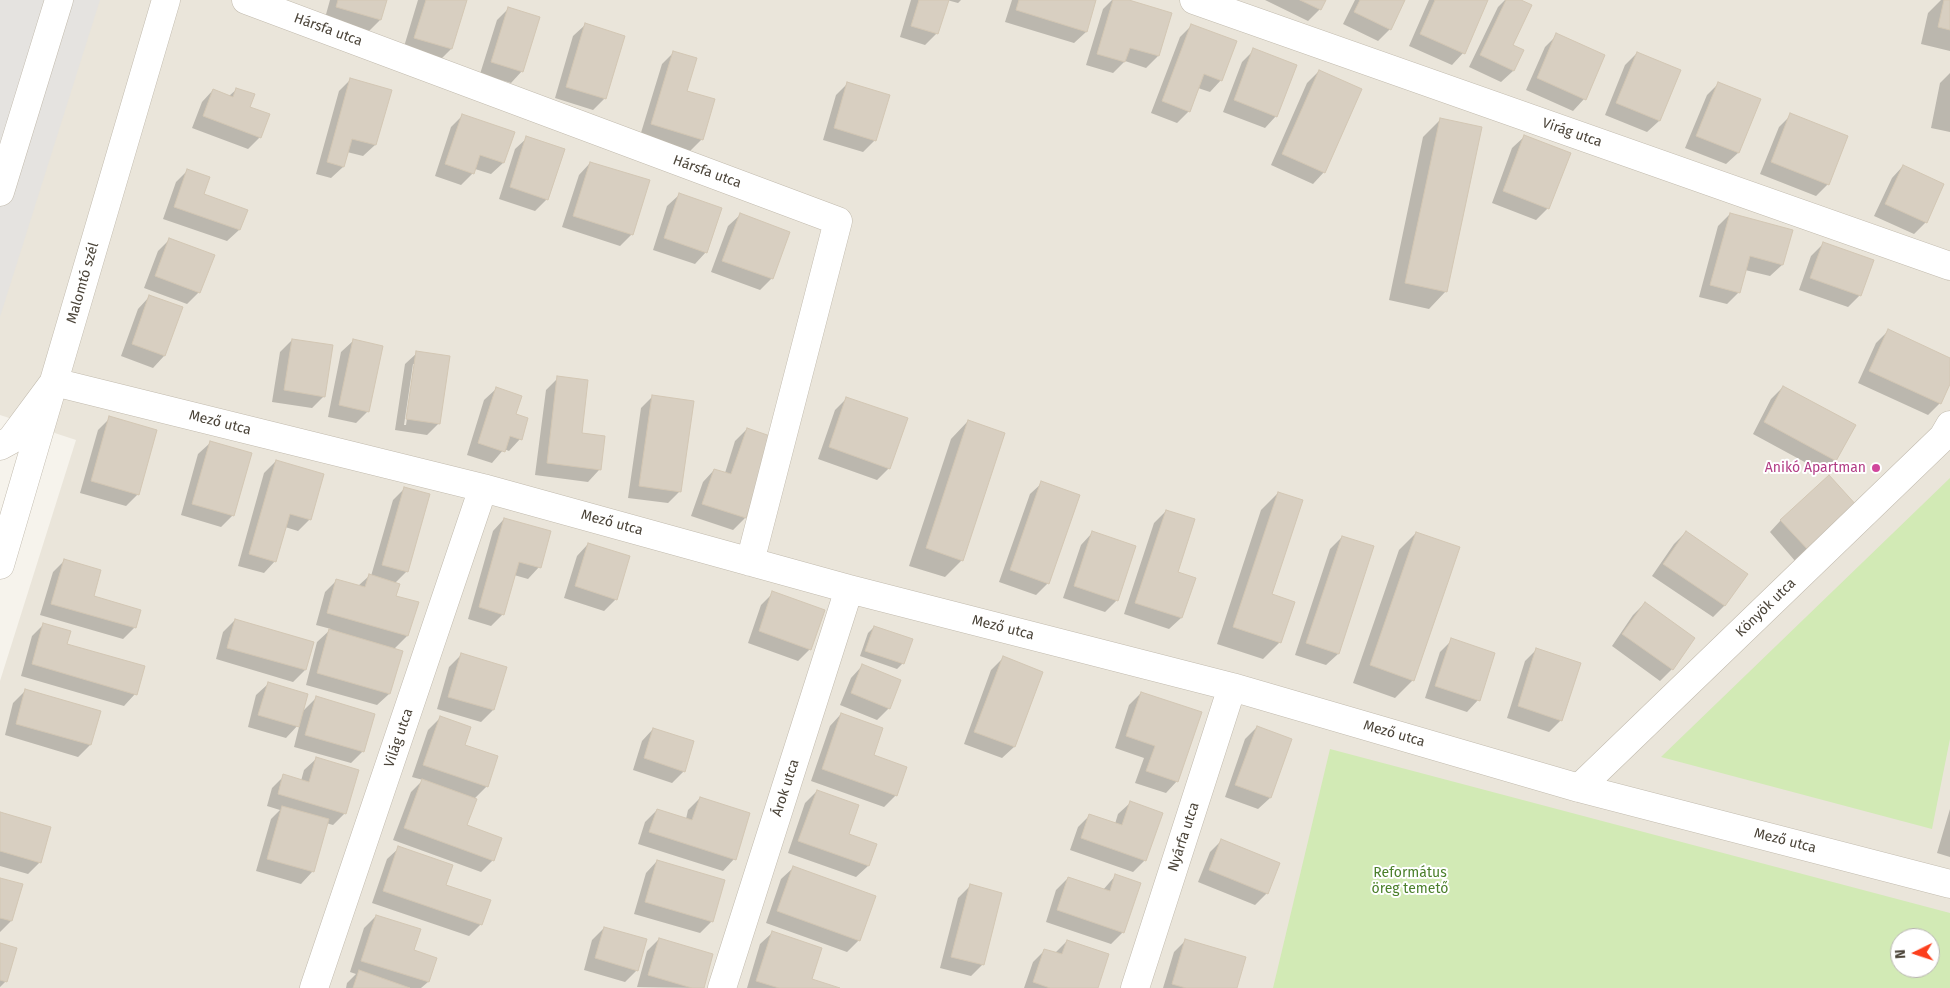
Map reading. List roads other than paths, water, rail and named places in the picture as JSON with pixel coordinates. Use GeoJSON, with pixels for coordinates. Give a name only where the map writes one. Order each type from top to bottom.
{"type":"FeatureCollection","features":[{"type":"Feature","properties":{"kind":"street"},"geometry":{"type":"LineString","coordinates":[[0,192],[59,0]]}},
{"type":"Feature","properties":{"kind":"street","name":"Malomtó szél"},"geometry":{"type":"LineString","coordinates":[[0,565],[11,492],[54,382],[166,0]]}},
{"type":"Feature","properties":{"kind":"street","name":"Hársfa utca"},"geometry":{"type":"LineString","coordinates":[[246,0],[838,221],[750,562]]}},
{"type":"Feature","properties":{"kind":"street","name":"Virág utca"},"geometry":{"type":"LineString","coordinates":[[1194,0],[1950,266]]}},
{"type":"Feature","properties":{"kind":"street"},"geometry":{"type":"LineString","coordinates":[[0,446],[11,440],[54,382]]}},
{"type":"Feature","properties":{"kind":"street","name":"Mező utca"},"geometry":{"type":"LineString","coordinates":[[54,382],[483,488],[849,589],[1232,687],[1579,788],[1950,884]]}},
{"type":"Feature","properties":{"kind":"street","name":"Könyök utca"},"geometry":{"type":"LineString","coordinates":[[1579,788],[1936,444],[1950,425]]}},
{"type":"Feature","properties":{"kind":"street","name":"Világ utca"},"geometry":{"type":"LineString","coordinates":[[314,988],[483,488]]}},
{"type":"Feature","properties":{"kind":"street","name":"Árok utca"},"geometry":{"type":"LineString","coordinates":[[722,988],[849,589]]}},
{"type":"Feature","properties":{"kind":"street","name":"Nyárfa utca"},"geometry":{"type":"LineString","coordinates":[[1136,988],[1232,687]]}},
{"type":"Feature","properties":{"kind":"place","name":"Anikó Apartman"},"geometry":{"type":"Point","coordinates":[1876,468]}},
{"type":"Feature","properties":{"kind":"park label","name":"Református öreg temető"},"geometry":{"type":"Point","coordinates":[1410,882]}}]}
